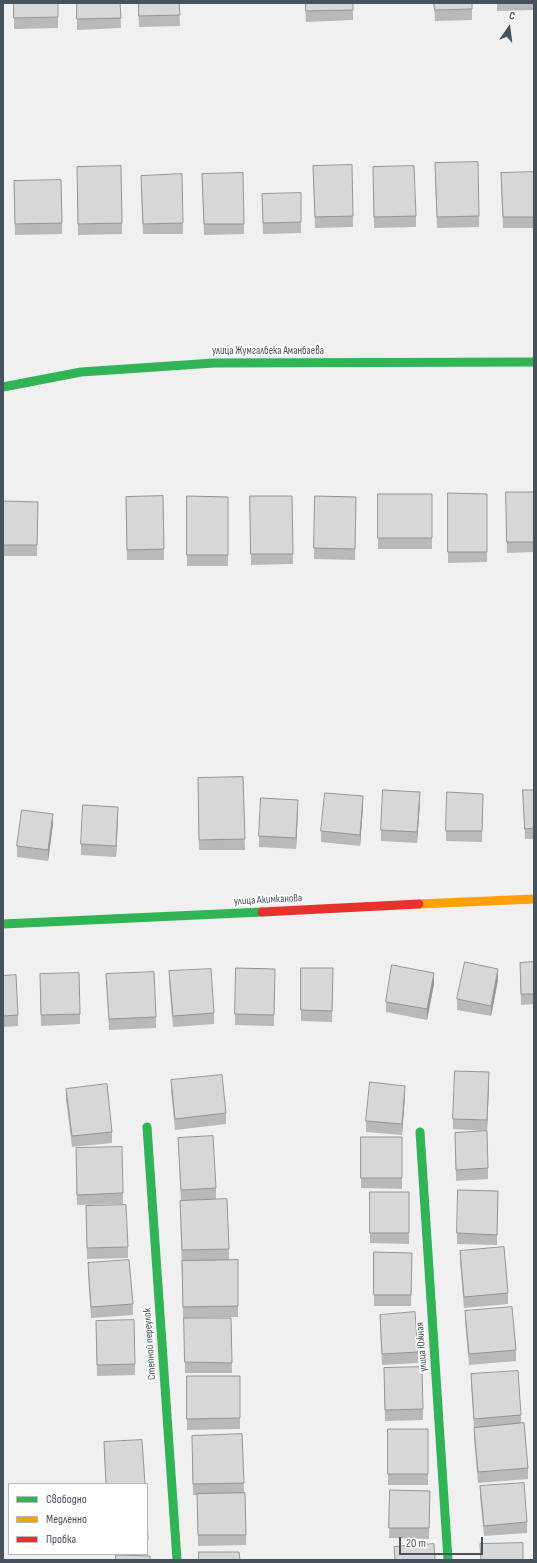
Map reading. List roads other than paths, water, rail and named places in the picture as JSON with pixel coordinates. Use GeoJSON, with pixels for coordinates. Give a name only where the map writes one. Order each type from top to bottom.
{"type":"FeatureCollection","features":[{"type":"Feature","properties":{"kind":"street","name":"улица Жумгалбека Аманбаева"},"geometry":{"type":"LineString","coordinates":[[3,387],[81,372],[214,363],[534,362]]}},
{"type":"Feature","properties":{"kind":"street","name":"улица Акимканова"},"geometry":{"type":"LineString","coordinates":[[3,924],[534,899]]}},
{"type":"Feature","properties":{"kind":"street","name":"Степной переулок"},"geometry":{"type":"LineString","coordinates":[[147,1127],[177,1560]]}},
{"type":"Feature","properties":{"kind":"street","name":"улица Южная"},"geometry":{"type":"LineString","coordinates":[[420,1132],[448,1560]]}}]}
